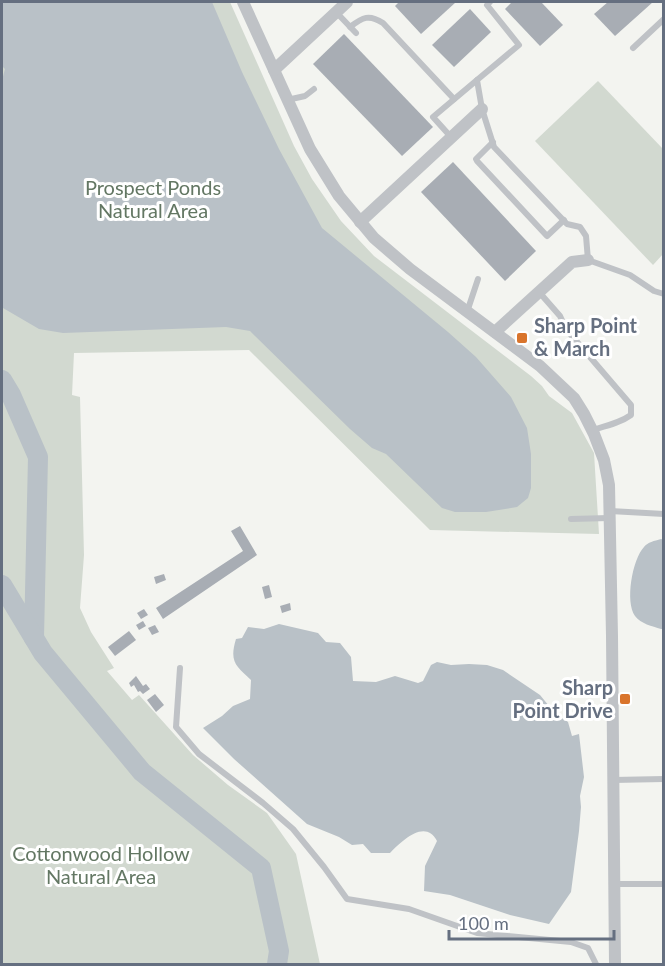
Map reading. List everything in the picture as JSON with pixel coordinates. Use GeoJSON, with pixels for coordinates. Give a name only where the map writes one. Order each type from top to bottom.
{"type":"FeatureCollection","features":[{"type":"Feature","properties":{"kind":"street"},"geometry":{"type":"LineString","coordinates":[[243,2],[310,149],[339,196],[374,238],[410,269],[540,366],[566,390],[584,414],[604,460],[609,485],[610,515],[615,964]]}},
{"type":"Feature","properties":{"kind":"street"},"geometry":{"type":"LineString","coordinates":[[274,70],[347,2]]}},
{"type":"Feature","properties":{"kind":"street"},"geometry":{"type":"LineString","coordinates":[[360,222],[482,109]]}},
{"type":"Feature","properties":{"kind":"street"},"geometry":{"type":"LineString","coordinates":[[495,333],[572,262],[588,260]]}},
{"type":"Feature","properties":{"kind":"lane"},"geometry":{"type":"LineString","coordinates":[[452,137],[433,117],[519,45],[487,5],[490,2]]}},
{"type":"Feature","properties":{"kind":"lane"},"geometry":{"type":"LineString","coordinates":[[336,12],[356,33]]}},
{"type":"Feature","properties":{"kind":"lane"},"geometry":{"type":"LineString","coordinates":[[350,27],[367,17],[375,18],[383,23],[453,99]]}},
{"type":"Feature","properties":{"kind":"lane"},"geometry":{"type":"LineString","coordinates":[[633,48],[663,19]]}},
{"type":"Feature","properties":{"kind":"lane"},"geometry":{"type":"LineString","coordinates":[[477,80],[482,109],[494,147],[567,224],[580,227],[586,237],[588,260],[630,275],[654,291],[663,294]]}},
{"type":"Feature","properties":{"kind":"lane"},"geometry":{"type":"LineString","coordinates":[[287,100],[305,96],[314,89]]}},
{"type":"Feature","properties":{"kind":"lane"},"geometry":{"type":"LineString","coordinates":[[493,142],[476,159],[477,161],[547,236],[564,220]]}},
{"type":"Feature","properties":{"kind":"lane"},"geometry":{"type":"LineString","coordinates":[[467,312],[478,279]]}},
{"type":"Feature","properties":{"kind":"lane"},"geometry":{"type":"LineString","coordinates":[[539,292],[560,316],[566,329],[631,405],[631,415],[611,425],[592,430]]}},
{"type":"Feature","properties":{"kind":"lane"},"geometry":{"type":"LineString","coordinates":[[571,519],[610,515],[663,514]]}},
{"type":"Feature","properties":{"kind":"lane"},"geometry":{"type":"LineString","coordinates":[[180,668],[176,727],[199,754],[293,829],[347,899],[409,909],[477,933],[571,942],[588,948],[596,964]]}},
{"type":"Feature","properties":{"kind":"lane"},"geometry":{"type":"LineString","coordinates":[[614,780],[663,779]]}},
{"type":"Feature","properties":{"kind":"lane"},"geometry":{"type":"LineString","coordinates":[[614,884],[663,884]]}},
{"type":"Feature","properties":{"kind":"green space","name":"Prospect Ponds Natural Area"},"geometry":{"type":"Polygon","coordinates":[[[2,2],[230,2],[294,146],[312,179],[341,221],[374,256],[531,376],[549,396],[572,413],[594,453],[599,534],[430,530],[249,350],[74,353],[72,395],[80,397],[84,555],[80,608],[91,632],[114,668],[107,671],[132,700],[139,695],[193,755],[228,785],[267,813],[296,854],[320,964],[2,964],[2,2]]]}},
{"type":"Feature","properties":{"kind":"green space"},"geometry":{"type":"Polygon","coordinates":[[[598,81],[663,149],[663,254],[653,265],[535,141],[598,81]]]}},
{"type":"Feature","properties":{"kind":"shaded area","name":"Prospect Ponds Natural Area"},"geometry":{"type":"Polygon","coordinates":[[[2,2],[212,2],[279,149],[322,228],[476,357],[511,397],[527,428],[531,454],[531,488],[528,498],[517,507],[486,512],[455,512],[442,508],[386,454],[372,448],[350,429],[250,331],[226,327],[63,333],[39,329],[3,308],[2,80],[5,69],[2,66],[2,2]]]}},
{"type":"Feature","properties":{"kind":"shaded area"},"geometry":{"type":"Polygon","coordinates":[[[664,540],[664,629],[637,619],[630,601],[633,571],[640,553],[647,544],[664,540]]]}},
{"type":"Feature","properties":{"kind":"shaded area"},"geometry":{"type":"Polygon","coordinates":[[[279,624],[318,633],[326,642],[340,643],[351,657],[353,681],[376,682],[395,676],[418,683],[423,681],[431,665],[437,662],[451,665],[487,665],[503,670],[540,695],[558,717],[568,722],[572,736],[579,734],[584,777],[580,796],[579,831],[571,892],[549,924],[510,915],[450,895],[424,891],[425,866],[437,841],[432,834],[420,832],[413,834],[390,853],[371,853],[363,844],[352,845],[307,824],[203,728],[233,706],[250,699],[251,680],[235,663],[233,653],[236,639],[242,638],[248,627],[264,629],[279,624]]]}},
{"type":"Feature","properties":{"kind":"building"},"geometry":{"type":"Polygon","coordinates":[[[399,2],[456,2],[421,34],[395,6],[399,2]]]}},
{"type":"Feature","properties":{"kind":"building"},"geometry":{"type":"Polygon","coordinates":[[[512,2],[541,2],[563,25],[540,46],[505,9],[512,2]]]}},
{"type":"Feature","properties":{"kind":"building"},"geometry":{"type":"Polygon","coordinates":[[[608,2],[653,2],[615,36],[594,14],[608,2]]]}},
{"type":"Feature","properties":{"kind":"building"},"geometry":{"type":"Polygon","coordinates":[[[470,9],[491,32],[454,67],[432,45],[470,9]]]}},
{"type":"Feature","properties":{"kind":"building"},"geometry":{"type":"Polygon","coordinates":[[[344,34],[433,127],[402,156],[313,64],[344,34]]]}},
{"type":"Feature","properties":{"kind":"building"},"geometry":{"type":"Polygon","coordinates":[[[453,162],[536,251],[505,281],[421,192],[453,162]]]}},
{"type":"Feature","properties":{"kind":"building"},"geometry":{"type":"Polygon","coordinates":[[[240,526],[257,555],[163,619],[156,608],[243,551],[231,531],[240,526]]]}},
{"type":"Feature","properties":{"kind":"building"},"geometry":{"type":"Polygon","coordinates":[[[164,574],[166,580],[156,584],[154,577],[164,574]]]}},
{"type":"Feature","properties":{"kind":"building"},"geometry":{"type":"Polygon","coordinates":[[[269,585],[272,597],[265,599],[262,587],[269,585]]]}},
{"type":"Feature","properties":{"kind":"building"},"geometry":{"type":"Polygon","coordinates":[[[290,603],[291,610],[282,613],[280,606],[290,603]]]}},
{"type":"Feature","properties":{"kind":"building"},"geometry":{"type":"Polygon","coordinates":[[[144,609],[148,615],[141,619],[137,613],[144,609]]]}},
{"type":"Feature","properties":{"kind":"building"},"geometry":{"type":"Polygon","coordinates":[[[143,621],[146,626],[139,630],[136,625],[143,621]]]}},
{"type":"Feature","properties":{"kind":"building"},"geometry":{"type":"Polygon","coordinates":[[[155,625],[159,632],[152,635],[148,628],[155,625]]]}},
{"type":"Feature","properties":{"kind":"building"},"geometry":{"type":"Polygon","coordinates":[[[129,631],[136,640],[115,656],[108,647],[129,631]]]}},
{"type":"Feature","properties":{"kind":"building"},"geometry":{"type":"Polygon","coordinates":[[[136,676],[143,686],[146,684],[150,689],[143,694],[138,692],[134,685],[131,687],[129,683],[136,676]]]}},
{"type":"Feature","properties":{"kind":"building"},"geometry":{"type":"Polygon","coordinates":[[[155,694],[164,705],[156,712],[147,700],[155,694]]]}},
{"type":"Feature","properties":{"kind":"waterway"},"geometry":{"type":"LineString","coordinates":[[2,380],[38,457],[34,638]]}},
{"type":"Feature","properties":{"kind":"waterway"},"geometry":{"type":"LineString","coordinates":[[2,585],[43,653],[142,772],[261,868],[279,951],[277,964]]}},
{"type":"Feature","properties":{"kind":"place","name":"Sharp Point & March"},"geometry":{"type":"Point","coordinates":[522,338]}},
{"type":"Feature","properties":{"kind":"place","name":"Sharp Point Drive"},"geometry":{"type":"Point","coordinates":[625,699]}},
{"type":"Feature","properties":{"kind":"park label","name":"Cottonwood Hollow Natural Area"},"geometry":{"type":"Point","coordinates":[101,866]}}]}
